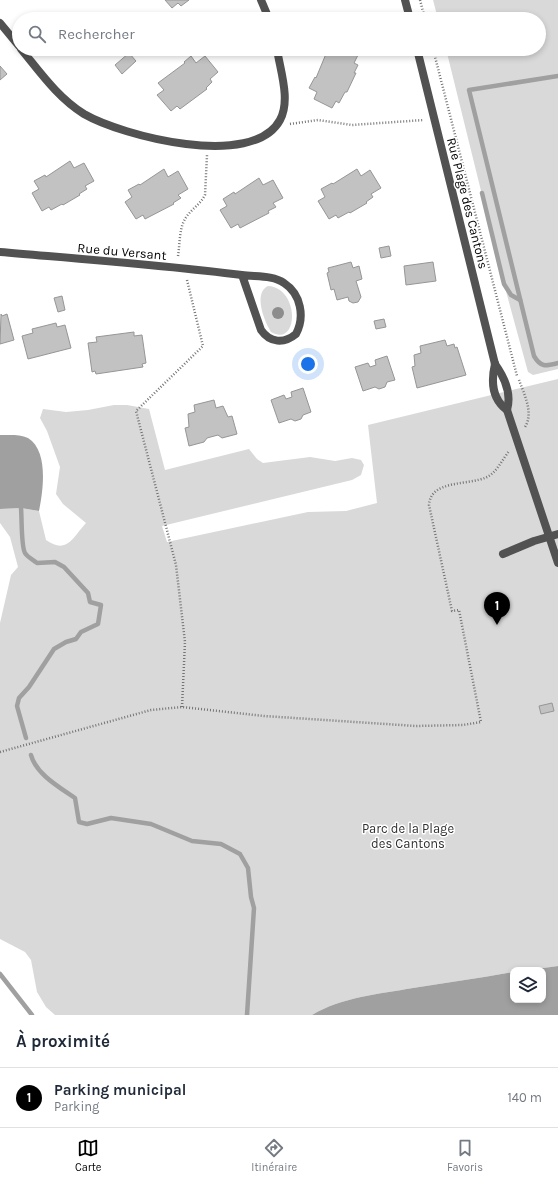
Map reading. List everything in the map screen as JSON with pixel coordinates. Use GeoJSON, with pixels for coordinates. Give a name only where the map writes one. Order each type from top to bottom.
{"type":"FeatureCollection","features":[{"type":"Feature","properties":{"kind":"street"},"geometry":{"type":"LineString","coordinates":[[261,0],[266,12]]}},
{"type":"Feature","properties":{"kind":"street"},"geometry":{"type":"LineString","coordinates":[[405,0],[408,12]]}},
{"type":"Feature","properties":{"kind":"street"},"geometry":{"type":"LineString","coordinates":[[0,24],[12,38]]}},
{"type":"Feature","properties":{"kind":"street"},"geometry":{"type":"LineString","coordinates":[[27,56],[61,96],[85,114],[120,130],[141,136],[178,143],[208,145],[256,140],[270,132],[280,120],[283,112],[284,92],[278,56]]}},
{"type":"Feature","properties":{"kind":"street","name":"Rue Plage des Cantons"},"geometry":{"type":"LineString","coordinates":[[419,56],[495,364],[503,375],[507,385],[510,400],[507,410],[516,440],[554,535],[558,563]]}},
{"type":"Feature","properties":{"kind":"street","name":"Rue du Versant"},"geometry":{"type":"LineString","coordinates":[[0,252],[182,268],[242,275],[276,279],[289,287],[297,298],[301,312],[301,320],[296,334],[284,341],[277,341],[265,336],[259,326],[242,275]]}},
{"type":"Feature","properties":{"kind":"street","name":"Rue Plage des Cantons"},"geometry":{"type":"LineString","coordinates":[[495,364],[492,379],[495,395],[498,404],[507,410]]}},
{"type":"Feature","properties":{"kind":"street"},"geometry":{"type":"LineString","coordinates":[[503,554],[554,535]]}},
{"type":"Feature","properties":{"kind":"path"},"geometry":{"type":"LineString","coordinates":[[420,0],[423,12]]}},
{"type":"Feature","properties":{"kind":"path"},"geometry":{"type":"LineString","coordinates":[[0,752],[151,710],[182,708],[264,716],[416,726],[463,725],[481,722],[459,610],[452,611],[429,506],[429,499],[436,490],[486,478],[491,475],[528,422],[529,411],[525,394],[514,367],[435,56]]}},
{"type":"Feature","properties":{"kind":"path"},"geometry":{"type":"LineString","coordinates":[[280,120],[292,125],[318,120],[352,125],[435,120]]}},
{"type":"Feature","properties":{"kind":"path"},"geometry":{"type":"LineString","coordinates":[[182,708],[185,642],[176,566],[136,411],[203,346],[187,277],[178,259],[181,228],[185,218],[202,201],[205,195],[208,145]]}},
{"type":"Feature","properties":{"kind":"green space"},"geometry":{"type":"Polygon","coordinates":[[[433,0],[558,0],[558,369],[533,375],[528,372],[504,284],[448,56],[546,56],[546,12],[436,12],[433,0]]]}},
{"type":"Feature","properties":{"kind":"green space"},"geometry":{"type":"Polygon","coordinates":[[[268,286],[278,289],[286,296],[290,306],[292,316],[291,325],[287,332],[280,335],[271,332],[265,321],[261,308],[261,295],[268,286]]]}},
{"type":"Feature","properties":{"kind":"green space","name":"Parc de la Plage des Cantons"},"geometry":{"type":"Polygon","coordinates":[[[558,379],[558,966],[546,968],[510,967],[510,972],[387,992],[348,1000],[312,1015],[55,1015],[46,1007],[37,992],[31,960],[25,952],[0,939],[0,623],[11,575],[18,567],[10,537],[0,523],[0,509],[21,508],[39,511],[46,540],[59,546],[69,542],[86,523],[63,504],[56,494],[60,467],[47,431],[40,418],[43,409],[66,412],[114,405],[127,405],[149,409],[165,470],[249,449],[257,459],[263,463],[310,457],[335,461],[352,458],[361,460],[364,465],[361,475],[352,480],[162,526],[167,542],[308,512],[346,511],[377,503],[368,425],[558,379]]]}},
{"type":"Feature","properties":{"kind":"shaded area"},"geometry":{"type":"Polygon","coordinates":[[[0,435],[18,435],[28,438],[35,444],[42,462],[43,472],[39,511],[21,508],[0,509],[0,435]]]}},
{"type":"Feature","properties":{"kind":"shaded area"},"geometry":{"type":"Polygon","coordinates":[[[558,966],[558,1015],[312,1015],[336,1004],[361,997],[510,972],[510,1003],[546,1003],[546,968],[558,966]]]}},
{"type":"Feature","properties":{"kind":"building"},"geometry":{"type":"Polygon","coordinates":[[[165,0],[189,0],[181,6],[178,3],[172,8],[165,0]]]}},
{"type":"Feature","properties":{"kind":"building"},"geometry":{"type":"Polygon","coordinates":[[[126,56],[132,56],[136,61],[122,74],[115,65],[126,56]]]}},
{"type":"Feature","properties":{"kind":"building"},"geometry":{"type":"Polygon","coordinates":[[[191,56],[196,63],[205,56],[218,72],[210,79],[212,82],[206,88],[207,89],[180,109],[177,106],[171,111],[157,95],[164,90],[158,83],[185,63],[184,62],[191,56]]]}},
{"type":"Feature","properties":{"kind":"building"},"geometry":{"type":"Polygon","coordinates":[[[325,56],[358,56],[354,63],[358,65],[354,73],[356,73],[347,92],[345,92],[339,103],[336,101],[332,108],[314,99],[317,92],[309,88],[315,77],[316,78],[325,56]]]}},
{"type":"Feature","properties":{"kind":"building"},"geometry":{"type":"Polygon","coordinates":[[[0,66],[7,74],[0,80],[0,66]]]}},
{"type":"Feature","properties":{"kind":"building"},"geometry":{"type":"Polygon","coordinates":[[[70,161],[74,168],[84,163],[94,181],[85,186],[87,189],[79,194],[80,195],[63,205],[62,204],[51,210],[49,207],[42,211],[32,193],[39,189],[34,181],[45,175],[46,177],[70,161]]]}},
{"type":"Feature","properties":{"kind":"building"},"geometry":{"type":"Polygon","coordinates":[[[164,169],[168,177],[178,171],[188,189],[178,195],[181,198],[173,203],[174,204],[145,219],[143,215],[136,219],[125,202],[132,197],[128,190],[139,184],[140,185],[164,169]]]}},
{"type":"Feature","properties":{"kind":"building"},"geometry":{"type":"Polygon","coordinates":[[[357,169],[361,176],[370,170],[381,188],[371,194],[373,197],[366,202],[367,203],[350,213],[349,212],[338,218],[336,215],[329,219],[318,201],[325,197],[321,189],[332,183],[333,184],[357,169]]]}},
{"type":"Feature","properties":{"kind":"building"},"geometry":{"type":"Polygon","coordinates":[[[259,178],[263,185],[273,180],[283,198],[273,203],[276,207],[268,211],[269,213],[240,228],[238,224],[231,228],[220,210],[227,206],[223,199],[234,192],[235,194],[259,178]]]}},
{"type":"Feature","properties":{"kind":"building"},"geometry":{"type":"Polygon","coordinates":[[[389,246],[391,256],[381,258],[379,248],[389,246]]]}},
{"type":"Feature","properties":{"kind":"building"},"geometry":{"type":"Polygon","coordinates":[[[351,262],[353,268],[359,266],[362,279],[356,281],[361,297],[358,302],[353,303],[349,301],[348,297],[337,300],[334,289],[331,290],[327,273],[329,272],[328,268],[351,262]]]}},
{"type":"Feature","properties":{"kind":"building"},"geometry":{"type":"Polygon","coordinates":[[[433,262],[436,281],[406,285],[404,266],[433,262]]]}},
{"type":"Feature","properties":{"kind":"building"},"geometry":{"type":"Polygon","coordinates":[[[62,296],[65,310],[58,312],[54,298],[62,296]]]}},
{"type":"Feature","properties":{"kind":"building"},"geometry":{"type":"Polygon","coordinates":[[[1,314],[2,316],[7,314],[14,340],[0,344],[1,314]]]}},
{"type":"Feature","properties":{"kind":"building"},"geometry":{"type":"Polygon","coordinates":[[[384,319],[386,327],[376,329],[374,321],[384,319]]]}},
{"type":"Feature","properties":{"kind":"building"},"geometry":{"type":"Polygon","coordinates":[[[56,323],[57,327],[65,325],[71,348],[28,359],[22,336],[33,333],[32,329],[56,323]]]}},
{"type":"Feature","properties":{"kind":"building"},"geometry":{"type":"Polygon","coordinates":[[[134,332],[134,336],[142,335],[146,363],[142,364],[143,367],[96,374],[95,371],[92,372],[88,343],[97,342],[96,337],[134,332]]]}},
{"type":"Feature","properties":{"kind":"building"},"geometry":{"type":"Polygon","coordinates":[[[445,340],[447,346],[454,344],[455,348],[457,347],[466,375],[417,388],[412,367],[415,366],[414,355],[421,353],[420,346],[445,340]]]}},
{"type":"Feature","properties":{"kind":"building"},"geometry":{"type":"Polygon","coordinates":[[[387,356],[395,380],[387,382],[385,387],[379,389],[375,387],[363,391],[355,367],[368,363],[370,367],[376,365],[375,360],[387,356]]]}},
{"type":"Feature","properties":{"kind":"building"},"geometry":{"type":"Polygon","coordinates":[[[303,388],[311,412],[303,415],[301,419],[295,421],[291,419],[279,423],[271,400],[284,395],[286,399],[292,397],[291,392],[303,388]]]}},
{"type":"Feature","properties":{"kind":"building"},"geometry":{"type":"Polygon","coordinates":[[[214,400],[216,408],[223,406],[228,417],[232,416],[237,434],[222,438],[218,435],[207,438],[204,442],[189,446],[185,428],[189,427],[188,414],[195,412],[194,405],[214,400]]]}},
{"type":"Feature","properties":{"kind":"building"},"geometry":{"type":"Polygon","coordinates":[[[552,703],[554,711],[541,714],[539,706],[552,703]]]}},
{"type":"Feature","properties":{"kind":"waterway"},"geometry":{"type":"LineString","coordinates":[[558,76],[469,90],[534,356],[539,363],[544,365],[558,363]]}},
{"type":"Feature","properties":{"kind":"waterway"},"geometry":{"type":"LineString","coordinates":[[482,193],[504,284],[511,295],[520,300]]}},
{"type":"Feature","properties":{"kind":"waterway"},"geometry":{"type":"LineString","coordinates":[[21,508],[23,545],[26,554],[37,563],[55,562],[64,567],[88,593],[90,602],[101,605],[98,624],[81,632],[76,639],[66,642],[54,649],[29,687],[19,698],[17,706],[26,738]]}},
{"type":"Feature","properties":{"kind":"waterway"},"geometry":{"type":"LineString","coordinates":[[31,755],[38,768],[49,780],[75,798],[79,822],[87,824],[111,818],[151,824],[192,841],[221,844],[240,854],[248,868],[251,897],[254,908],[247,1015]]}},
{"type":"Feature","properties":{"kind":"waterway"},"geometry":{"type":"LineString","coordinates":[[0,974],[32,1015]]}},
{"type":"Feature","properties":{"kind":"place","name":"Parking municipal"},"geometry":{"type":"Point","coordinates":[497,625]}}]}
